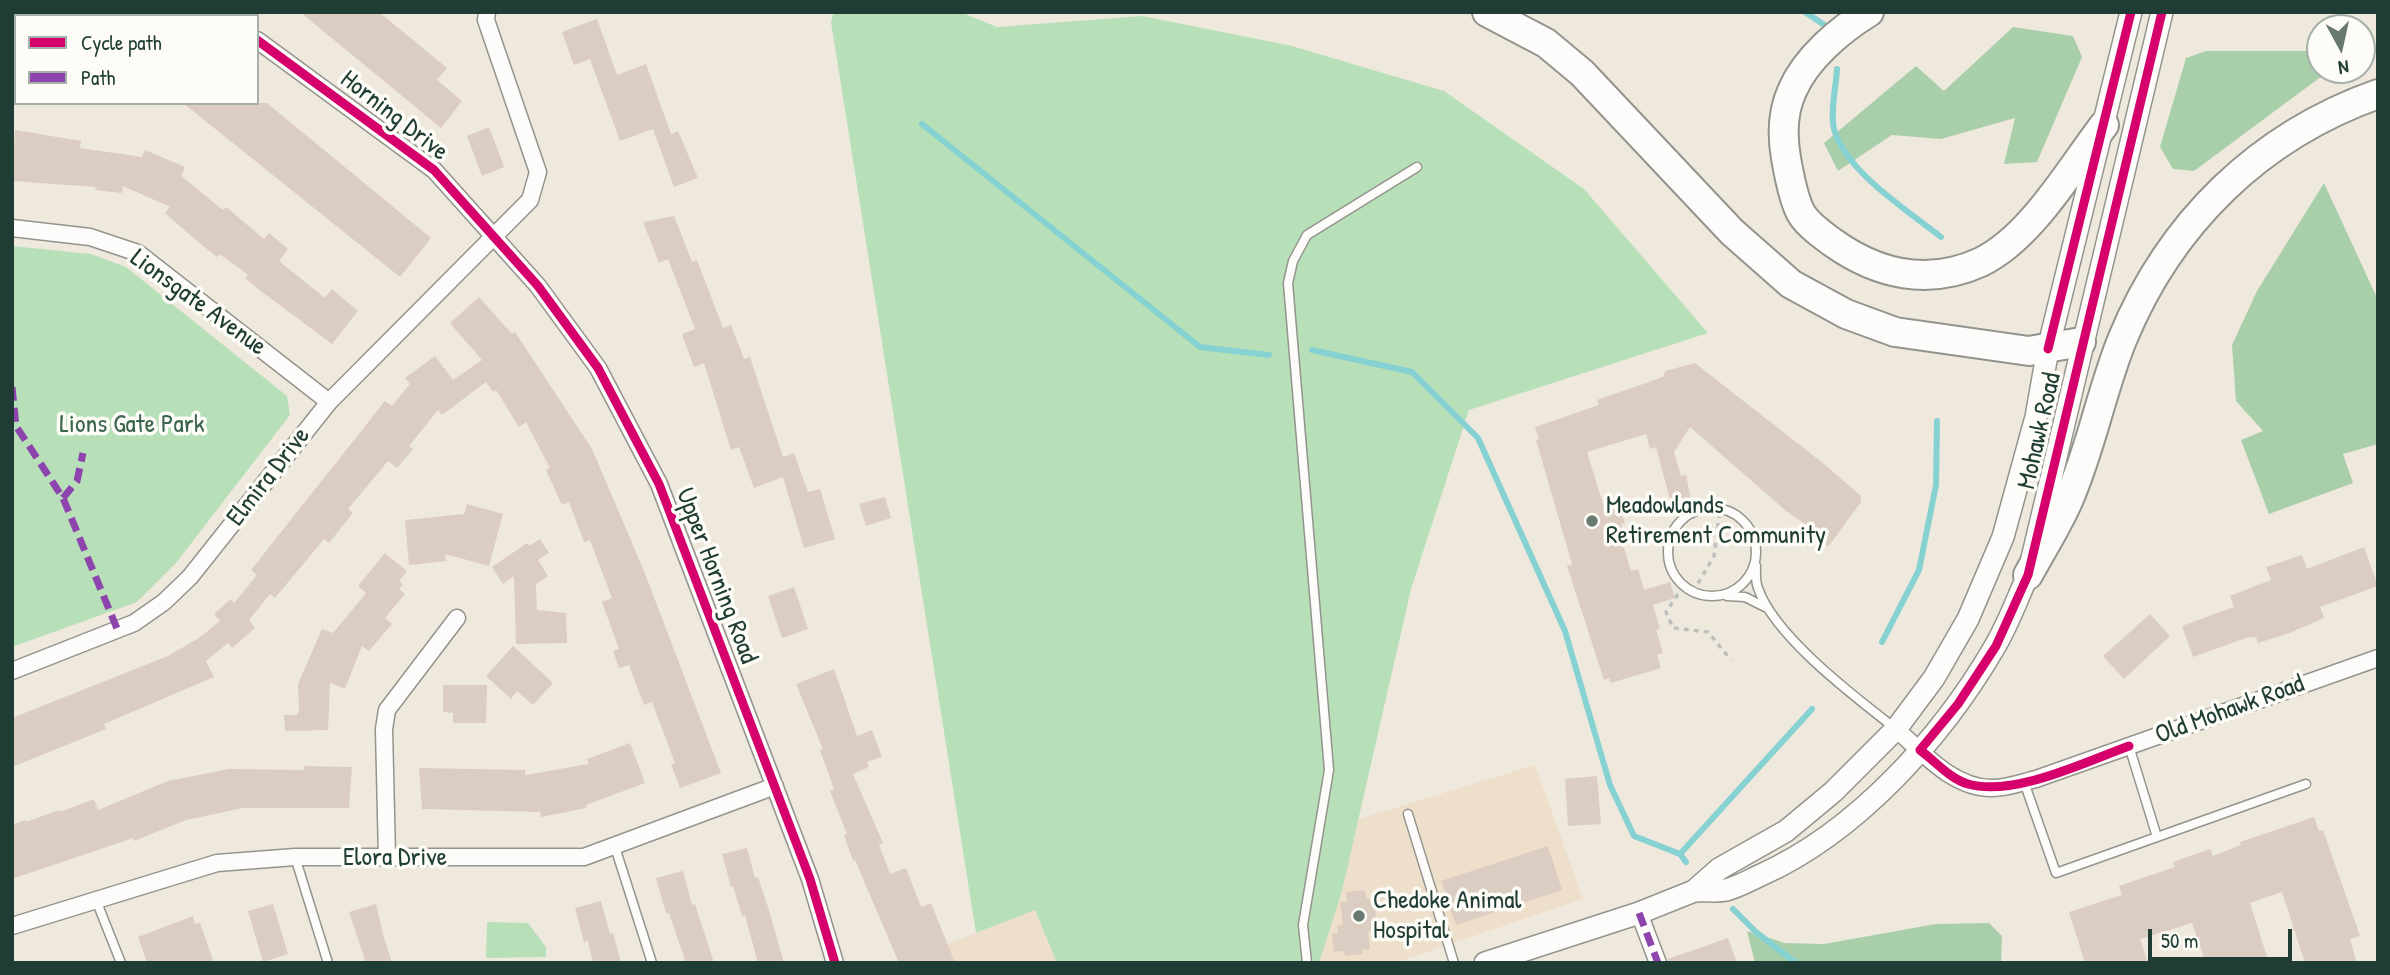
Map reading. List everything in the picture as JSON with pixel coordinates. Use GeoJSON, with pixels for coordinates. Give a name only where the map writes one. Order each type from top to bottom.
{"type":"FeatureCollection","features":[{"type":"Feature","properties":{"kind":"highway"},"geometry":{"type":"LineString","coordinates":[[1487,12],[1546,43],[1582,73],[1731,232],[1791,284],[1846,314],[1895,332],[2029,351],[2081,342]]}},
{"type":"Feature","properties":{"kind":"highway"},"geometry":{"type":"LineString","coordinates":[[1869,12],[1840,32],[1814,58],[1792,89],[1783,122],[1790,178],[1799,212],[1821,234],[1878,269],[1914,277],[1945,275],[1983,261],[2013,239],[2045,204],[2104,125]]}},
{"type":"Feature","properties":{"kind":"highway"},"geometry":{"type":"LineString","coordinates":[[2028,575],[2068,501],[2127,330],[2143,295],[2188,224],[2236,176],[2287,138],[2337,109],[2378,94]]}},
{"type":"Feature","properties":{"kind":"main road","name":"Mohawk Road"},"geometry":{"type":"LineString","coordinates":[[1485,963],[1639,913],[1694,891],[1719,869],[1770,842],[1802,819],[1896,729],[1934,678],[1968,619],[2003,537],[2036,417],[2048,349],[2131,12]]}},
{"type":"Feature","properties":{"kind":"main road","name":"Mohawk Road"},"geometry":{"type":"LineString","coordinates":[[1694,891],[1726,890],[1804,853],[1849,820],[1920,750],[1958,704],[1996,646],[2028,575],[2081,342],[2162,12]]}},
{"type":"Feature","properties":{"kind":"street"},"geometry":{"type":"LineString","coordinates":[[487,12],[486,20],[538,172],[530,200],[497,236]]}},
{"type":"Feature","properties":{"kind":"street","name":"Horning Drive"},"geometry":{"type":"LineString","coordinates":[[259,41],[434,170],[497,236]]}},
{"type":"Feature","properties":{"kind":"street","name":"Lionsgate Avenue"},"geometry":{"type":"LineString","coordinates":[[12,228],[90,237],[138,253],[329,402]]}},
{"type":"Feature","properties":{"kind":"street","name":"Elmira Drive"},"geometry":{"type":"LineString","coordinates":[[12,671],[118,631],[163,603],[190,577],[329,402],[497,236]]}},
{"type":"Feature","properties":{"kind":"street","name":"Upper Horning Road"},"geometry":{"type":"LineString","coordinates":[[497,236],[573,332],[625,415],[659,484],[810,879],[835,963]]}},
{"type":"Feature","properties":{"kind":"street"},"geometry":{"type":"LineString","coordinates":[[387,858],[384,729],[387,710],[457,618]]}},
{"type":"Feature","properties":{"kind":"street","name":"Old Mohawk Road"},"geometry":{"type":"LineString","coordinates":[[1896,729],[1966,784],[1994,789],[2024,782],[2378,658]]}},
{"type":"Feature","properties":{"kind":"street","name":"Elora Drive"},"geometry":{"type":"LineString","coordinates":[[12,926],[217,863],[295,857],[584,857],[775,786]]}},
{"type":"Feature","properties":{"kind":"street"},"geometry":{"type":"LineString","coordinates":[[1639,913],[1658,963]]}},
{"type":"Feature","properties":{"kind":"lane"},"geometry":{"type":"LineString","coordinates":[[1307,963],[1303,925],[1329,770],[1288,283],[1293,261],[1307,235],[1417,167]]}},
{"type":"Feature","properties":{"kind":"lane"},"geometry":{"type":"LineString","coordinates":[[1768,608],[1745,597],[1703,596],[1693,592],[1677,579],[1670,566],[1668,550],[1671,535],[1680,522],[1698,510],[1720,509],[1742,519],[1752,533],[1757,548],[1757,586],[1781,626],[1850,693],[1896,729]]}},
{"type":"Feature","properties":{"kind":"lane"},"geometry":{"type":"LineString","coordinates":[[1724,595],[1738,589],[1749,577],[1755,563]]}},
{"type":"Feature","properties":{"kind":"lane"},"geometry":{"type":"LineString","coordinates":[[2129,746],[2157,837]]}},
{"type":"Feature","properties":{"kind":"lane"},"geometry":{"type":"LineString","coordinates":[[2024,782],[2056,873],[2306,785]]}},
{"type":"Feature","properties":{"kind":"lane"},"geometry":{"type":"LineString","coordinates":[[1408,814],[1454,963]]}},
{"type":"Feature","properties":{"kind":"lane"},"geometry":{"type":"LineString","coordinates":[[615,847],[652,963]]}},
{"type":"Feature","properties":{"kind":"lane"},"geometry":{"type":"LineString","coordinates":[[295,857],[328,963]]}},
{"type":"Feature","properties":{"kind":"lane"},"geometry":{"type":"LineString","coordinates":[[96,900],[121,963]]}},
{"type":"Feature","properties":{"kind":"path"},"geometry":{"type":"LineString","coordinates":[[1693,592],[1714,556],[1720,509]]}},
{"type":"Feature","properties":{"kind":"path"},"geometry":{"type":"LineString","coordinates":[[1678,594],[1667,612],[1673,628],[1709,632],[1731,660]]}},
{"type":"Feature","properties":{"kind":"shaded area"},"geometry":{"type":"Polygon","coordinates":[[[1535,765],[1583,899],[1394,963],[1318,963],[1359,819],[1535,765]]]}},
{"type":"Feature","properties":{"kind":"shaded area"},"geometry":{"type":"Polygon","coordinates":[[[1035,910],[1057,963],[900,963],[1035,910]]]}},
{"type":"Feature","properties":{"kind":"green space"},"geometry":{"type":"Polygon","coordinates":[[[834,12],[960,12],[997,27],[1142,16],[1292,46],[1444,91],[1584,189],[1708,333],[1469,410],[1411,589],[1342,891],[1319,963],[1057,963],[1035,910],[976,933],[831,22],[834,12]]]}},
{"type":"Feature","properties":{"kind":"green space"},"geometry":{"type":"Polygon","coordinates":[[[2013,27],[2073,36],[2082,57],[2037,162],[2004,164],[2015,118],[1941,139],[1892,135],[1838,171],[1824,143],[1916,66],[1944,91],[2013,27]]]}},
{"type":"Feature","properties":{"kind":"green space"},"geometry":{"type":"Polygon","coordinates":[[[2206,51],[2306,51],[2306,84],[2311,84],[2194,171],[2173,169],[2160,147],[2186,58],[2206,51]]]}},
{"type":"Feature","properties":{"kind":"green space"},"geometry":{"type":"Polygon","coordinates":[[[2324,183],[2378,300],[2378,444],[2343,454],[2353,483],[2269,514],[2241,440],[2263,431],[2236,401],[2232,345],[2257,291],[2324,183]]]}},
{"type":"Feature","properties":{"kind":"green space","name":"Lions Gate Park"},"geometry":{"type":"Polygon","coordinates":[[[12,246],[91,254],[126,267],[287,396],[290,415],[176,563],[137,602],[12,647],[12,246]]]}},
{"type":"Feature","properties":{"kind":"green space"},"geometry":{"type":"Polygon","coordinates":[[[487,922],[528,923],[546,947],[546,957],[486,958],[487,922]]]}},
{"type":"Feature","properties":{"kind":"green space"},"geometry":{"type":"Polygon","coordinates":[[[1989,923],[2002,936],[2001,963],[1755,963],[1747,931],[1785,943],[1824,944],[1936,924],[1989,923]]]}},
{"type":"Feature","properties":{"kind":"building"},"geometry":{"type":"Polygon","coordinates":[[[300,12],[379,12],[447,68],[437,80],[462,101],[441,128],[300,12]]]}},
{"type":"Feature","properties":{"kind":"building"},"geometry":{"type":"Polygon","coordinates":[[[597,19],[617,75],[646,64],[671,134],[678,131],[698,178],[674,187],[653,129],[620,141],[590,59],[574,65],[562,32],[597,19]]]}},
{"type":"Feature","properties":{"kind":"building"},"geometry":{"type":"Polygon","coordinates":[[[267,103],[431,238],[400,277],[185,105],[267,103]]]}},
{"type":"Feature","properties":{"kind":"building"},"geometry":{"type":"Polygon","coordinates":[[[489,127],[504,167],[482,176],[467,136],[489,127]]]}},
{"type":"Feature","properties":{"kind":"building"},"geometry":{"type":"Polygon","coordinates":[[[15,130],[81,141],[80,148],[142,157],[145,150],[185,167],[181,176],[223,210],[226,207],[264,239],[269,233],[288,249],[279,261],[325,298],[332,289],[358,311],[332,344],[262,292],[245,278],[248,275],[220,254],[217,257],[197,241],[165,213],[170,207],[123,186],[122,193],[95,190],[96,187],[12,181],[15,130]]]}},
{"type":"Feature","properties":{"kind":"building"},"geometry":{"type":"Polygon","coordinates":[[[674,216],[692,262],[697,260],[723,328],[731,325],[744,359],[750,357],[783,457],[794,453],[808,492],[820,489],[835,539],[804,548],[783,477],[754,488],[739,447],[731,450],[704,363],[694,367],[682,334],[695,329],[668,259],[659,263],[643,222],[674,216]]]}},
{"type":"Feature","properties":{"kind":"building"},"geometry":{"type":"Polygon","coordinates":[[[479,297],[512,334],[515,332],[592,449],[644,571],[721,773],[680,788],[671,764],[675,763],[652,702],[644,705],[629,665],[619,668],[613,651],[619,649],[602,602],[612,598],[590,540],[584,542],[569,502],[562,505],[546,470],[550,468],[526,422],[519,427],[496,390],[493,392],[486,382],[442,415],[438,410],[409,446],[413,449],[397,468],[388,461],[348,509],[353,513],[329,543],[324,539],[275,598],[270,594],[249,620],[255,628],[232,648],[228,643],[206,661],[214,677],[104,724],[106,729],[12,767],[12,718],[168,656],[199,638],[220,621],[214,614],[231,599],[234,603],[257,575],[251,570],[385,401],[392,406],[410,384],[405,378],[435,356],[453,380],[482,360],[450,323],[479,297]]]}},
{"type":"Feature","properties":{"kind":"building","name":"Meadowlands Retirement Community"},"geometry":{"type":"Polygon","coordinates":[[[1695,363],[1824,464],[1861,496],[1861,502],[1828,547],[1812,529],[1786,511],[1690,427],[1674,452],[1681,476],[1686,475],[1692,505],[1678,509],[1676,502],[1671,503],[1656,447],[1650,449],[1646,434],[1587,452],[1604,507],[1613,504],[1615,510],[1620,508],[1625,523],[1621,524],[1623,530],[1619,532],[1631,571],[1638,569],[1644,590],[1670,582],[1675,598],[1653,605],[1660,629],[1656,630],[1663,653],[1657,655],[1661,668],[1611,683],[1609,678],[1604,680],[1567,566],[1572,564],[1536,440],[1539,439],[1535,427],[1599,405],[1597,400],[1663,377],[1665,371],[1695,363]]]}},
{"type":"Feature","properties":{"kind":"building"},"geometry":{"type":"Polygon","coordinates":[[[885,497],[891,518],[866,526],[859,504],[885,497]]]}},
{"type":"Feature","properties":{"kind":"building"},"geometry":{"type":"Polygon","coordinates":[[[467,504],[503,514],[489,566],[445,554],[446,561],[409,565],[405,520],[464,514],[467,504]]]}},
{"type":"Feature","properties":{"kind":"building"},"geometry":{"type":"Polygon","coordinates":[[[540,539],[549,553],[538,560],[548,576],[536,584],[537,610],[566,613],[567,643],[516,644],[514,576],[503,584],[492,567],[527,543],[529,546],[540,539]]]}},
{"type":"Feature","properties":{"kind":"building"},"geometry":{"type":"Polygon","coordinates":[[[2364,547],[2378,586],[2320,607],[2324,618],[2287,634],[2258,643],[2256,637],[2246,638],[2193,657],[2182,626],[2234,607],[2230,596],[2271,580],[2266,567],[2302,555],[2307,569],[2364,547]]]}},
{"type":"Feature","properties":{"kind":"building"},"geometry":{"type":"Polygon","coordinates":[[[385,553],[407,571],[399,581],[403,585],[399,589],[405,594],[385,618],[392,624],[369,651],[362,646],[345,689],[330,683],[328,730],[285,731],[284,715],[297,715],[298,684],[322,629],[333,633],[366,593],[358,586],[385,553]]]}},
{"type":"Feature","properties":{"kind":"building"},"geometry":{"type":"Polygon","coordinates":[[[794,587],[808,629],[782,638],[768,596],[794,587]]]}},
{"type":"Feature","properties":{"kind":"building"},"geometry":{"type":"Polygon","coordinates":[[[2150,614],[2170,636],[2124,679],[2103,656],[2150,614]]]}},
{"type":"Feature","properties":{"kind":"building"},"geometry":{"type":"Polygon","coordinates":[[[513,646],[553,683],[533,705],[517,691],[511,699],[486,676],[513,646]]]}},
{"type":"Feature","properties":{"kind":"building"},"geometry":{"type":"Polygon","coordinates":[[[834,669],[857,736],[872,730],[882,757],[867,762],[869,767],[853,774],[883,843],[879,845],[890,874],[906,868],[921,907],[931,903],[955,963],[899,963],[855,860],[853,861],[844,835],[847,834],[830,791],[834,789],[820,750],[823,749],[796,684],[834,669]]]}},
{"type":"Feature","properties":{"kind":"building"},"geometry":{"type":"Polygon","coordinates":[[[443,685],[487,685],[486,723],[453,723],[453,713],[443,712],[443,685]]]}},
{"type":"Feature","properties":{"kind":"building"},"geometry":{"type":"Polygon","coordinates":[[[630,743],[645,783],[586,805],[587,808],[541,817],[540,812],[422,809],[419,768],[525,770],[525,775],[589,764],[587,759],[630,743]]]}},
{"type":"Feature","properties":{"kind":"building"},"geometry":{"type":"Polygon","coordinates":[[[304,766],[352,767],[349,808],[243,808],[186,820],[134,841],[133,838],[12,879],[12,825],[59,810],[60,812],[94,799],[98,810],[168,781],[229,769],[304,770],[304,766]]]}},
{"type":"Feature","properties":{"kind":"building"},"geometry":{"type":"Polygon","coordinates":[[[1597,776],[1601,824],[1568,826],[1565,779],[1597,776]]]}},
{"type":"Feature","properties":{"kind":"building"},"geometry":{"type":"Polygon","coordinates":[[[2314,817],[2319,831],[2323,830],[2360,936],[2350,939],[2357,963],[2305,963],[2282,892],[2250,903],[2269,963],[2206,963],[2192,923],[2140,939],[2148,963],[2085,963],[2069,912],[2122,895],[2119,886],[2175,867],[2173,862],[2210,849],[2213,856],[2241,845],[2240,842],[2314,817]]]}},
{"type":"Feature","properties":{"kind":"building"},"geometry":{"type":"Polygon","coordinates":[[[1548,846],[1562,890],[1456,925],[1441,881],[1548,846]]]}},
{"type":"Feature","properties":{"kind":"building"},"geometry":{"type":"Polygon","coordinates":[[[747,848],[784,963],[758,963],[745,915],[742,916],[733,886],[731,887],[722,854],[747,848]]]}},
{"type":"Feature","properties":{"kind":"building"},"geometry":{"type":"Polygon","coordinates":[[[683,871],[692,905],[695,904],[714,963],[686,963],[669,913],[666,913],[656,878],[683,871]]]}},
{"type":"Feature","properties":{"kind":"building","name":"Chedoke Animal Hospital"},"geometry":{"type":"Polygon","coordinates":[[[1365,890],[1366,899],[1374,899],[1378,930],[1368,932],[1370,949],[1362,950],[1363,954],[1345,956],[1344,951],[1334,952],[1332,934],[1338,933],[1337,926],[1343,925],[1340,902],[1347,902],[1346,892],[1365,890]]]}},
{"type":"Feature","properties":{"kind":"building"},"geometry":{"type":"Polygon","coordinates":[[[601,901],[621,963],[593,963],[588,941],[584,942],[575,908],[601,901]]]}},
{"type":"Feature","properties":{"kind":"building"},"geometry":{"type":"Polygon","coordinates":[[[273,904],[288,954],[263,962],[248,911],[273,904]]]}},
{"type":"Feature","properties":{"kind":"building"},"geometry":{"type":"Polygon","coordinates":[[[376,904],[392,963],[366,963],[349,912],[376,904]]]}},
{"type":"Feature","properties":{"kind":"building"},"geometry":{"type":"Polygon","coordinates":[[[193,916],[195,924],[200,923],[214,963],[147,963],[138,937],[193,916]]]}},
{"type":"Feature","properties":{"kind":"building"},"geometry":{"type":"Polygon","coordinates":[[[1728,938],[1737,963],[1668,963],[1668,959],[1728,938]]]}},
{"type":"Feature","properties":{"kind":"waterway"},"geometry":{"type":"LineString","coordinates":[[1805,12],[1823,24]]}},
{"type":"Feature","properties":{"kind":"waterway"},"geometry":{"type":"LineString","coordinates":[[1837,69],[1833,122],[1841,145],[1851,160],[1879,189],[1941,237]]}},
{"type":"Feature","properties":{"kind":"waterway"},"geometry":{"type":"LineString","coordinates":[[922,124],[1200,347],[1269,355]]}},
{"type":"Feature","properties":{"kind":"waterway"},"geometry":{"type":"LineString","coordinates":[[1312,350],[1412,372],[1478,438],[1565,631],[1610,785],[1634,836],[1680,854],[1686,862]]}},
{"type":"Feature","properties":{"kind":"waterway"},"geometry":{"type":"LineString","coordinates":[[1882,642],[1919,570],[1936,485],[1937,421]]}},
{"type":"Feature","properties":{"kind":"waterway"},"geometry":{"type":"LineString","coordinates":[[1680,854],[1812,709]]}},
{"type":"Feature","properties":{"kind":"waterway"},"geometry":{"type":"LineString","coordinates":[[1733,909],[1757,933],[1796,963]]}},
{"type":"Feature","properties":{"kind":"marked path"},"geometry":{"type":"LineString","coordinates":[[12,387],[16,426],[63,498],[118,631]]}},
{"type":"Feature","properties":{"kind":"marked path"},"geometry":{"type":"LineString","coordinates":[[63,498],[77,481],[83,453]]}},
{"type":"Feature","properties":{"kind":"marked path"},"geometry":{"type":"LineString","coordinates":[[1639,913],[1658,963]]}},
{"type":"Feature","properties":{"kind":"cycle path"},"geometry":{"type":"LineString","coordinates":[[2048,349],[2131,12]]}},
{"type":"Feature","properties":{"kind":"cycle path"},"geometry":{"type":"LineString","coordinates":[[2129,746],[2049,776],[2006,786],[1986,787],[1968,784],[1955,778],[1920,750],[1958,704],[1996,646],[2028,575],[2162,12]]}},
{"type":"Feature","properties":{"kind":"cycle path"},"geometry":{"type":"LineString","coordinates":[[259,41],[434,170],[538,286],[598,368],[659,484],[810,879],[835,963]]}},
{"type":"Feature","properties":{"kind":"place","name":"Meadowlands Retirement Community"},"geometry":{"type":"Point","coordinates":[1592,521]}},
{"type":"Feature","properties":{"kind":"place","name":"Chedoke Animal Hospital"},"geometry":{"type":"Point","coordinates":[1359,916]}}]}
